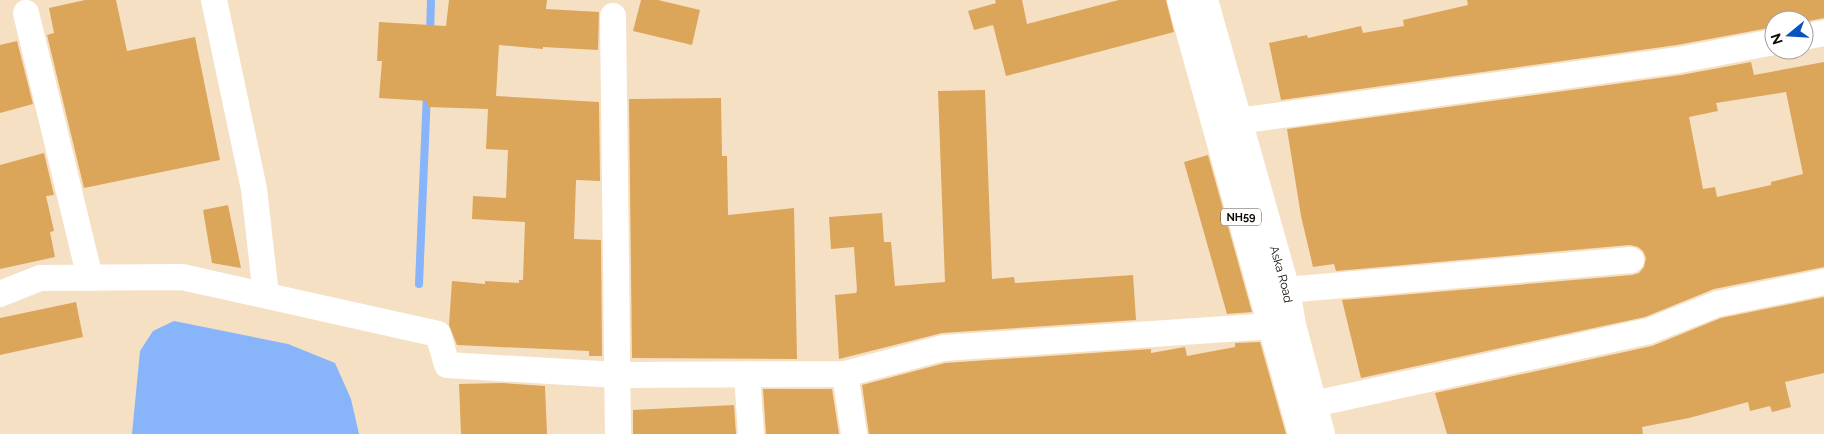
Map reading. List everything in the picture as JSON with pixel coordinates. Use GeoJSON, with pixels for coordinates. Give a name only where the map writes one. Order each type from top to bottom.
{"type":"FeatureCollection","features":[{"type":"Feature","properties":{"kind":"highway","name":"NH59"},"geometry":{"type":"LineString","coordinates":[[1181,0],[1226,122],[1271,326],[1302,434]]}},
{"type":"Feature","properties":{"kind":"highway","name":"Aska Road"},"geometry":{"type":"LineString","coordinates":[[1204,0],[1226,122],[1286,290],[1292,324],[1321,434]]}},
{"type":"Feature","properties":{"kind":"street"},"geometry":{"type":"LineString","coordinates":[[214,0],[254,190],[266,295]]}},
{"type":"Feature","properties":{"kind":"street"},"geometry":{"type":"LineString","coordinates":[[26,13],[90,278]]}},
{"type":"Feature","properties":{"kind":"street"},"geometry":{"type":"LineString","coordinates":[[613,16],[618,434]]}},
{"type":"Feature","properties":{"kind":"street"},"geometry":{"type":"LineString","coordinates":[[1226,122],[1679,60],[1764,44]]}},
{"type":"Feature","properties":{"kind":"street"},"geometry":{"type":"LineString","coordinates":[[0,294],[40,278],[182,277],[438,334],[447,365],[617,375],[844,374],[943,348],[1271,326],[1286,290],[1631,260]]}},
{"type":"Feature","properties":{"kind":"street"},"geometry":{"type":"LineString","coordinates":[[1314,404],[1648,331],[1717,304],[1824,282]]}},
{"type":"Feature","properties":{"kind":"street"},"geometry":{"type":"LineString","coordinates":[[747,374],[751,434]]}},
{"type":"Feature","properties":{"kind":"street"},"geometry":{"type":"LineString","coordinates":[[844,374],[854,434]]}},
{"type":"Feature","properties":{"kind":"water"},"geometry":{"type":"Polygon","coordinates":[[[174,321],[288,344],[335,363],[351,399],[359,434],[132,434],[140,351],[153,331],[174,321]]]}},
{"type":"Feature","properties":{"kind":"building"},"geometry":{"type":"Polygon","coordinates":[[[85,0],[116,0],[127,51],[195,37],[220,160],[84,188],[47,35],[54,33],[49,8],[85,0]]]}},
{"type":"Feature","properties":{"kind":"building"},"geometry":{"type":"Polygon","coordinates":[[[449,0],[547,0],[546,9],[599,12],[598,50],[543,47],[543,49],[499,45],[496,96],[599,102],[600,181],[576,180],[574,239],[601,240],[602,356],[589,356],[589,351],[457,345],[449,325],[452,281],[485,284],[485,281],[519,283],[519,280],[523,280],[525,222],[472,219],[473,196],[506,198],[508,150],[486,149],[488,109],[428,107],[428,101],[379,98],[382,61],[377,61],[379,22],[446,26],[449,0]]]}},
{"type":"Feature","properties":{"kind":"building"},"geometry":{"type":"Polygon","coordinates":[[[641,0],[658,0],[700,10],[692,45],[633,31],[641,0]]]}},
{"type":"Feature","properties":{"kind":"building"},"geometry":{"type":"Polygon","coordinates":[[[995,0],[1022,0],[1027,24],[1119,0],[1166,0],[1174,32],[1006,76],[993,25],[974,30],[968,11],[996,3],[995,0]]]}},
{"type":"Feature","properties":{"kind":"building"},"geometry":{"type":"Polygon","coordinates":[[[1467,0],[1824,0],[1824,18],[1814,20],[1814,10],[1764,10],[1764,29],[1677,45],[1281,100],[1269,43],[1307,35],[1308,38],[1361,26],[1363,33],[1404,26],[1403,20],[1468,5],[1467,0]]]}},
{"type":"Feature","properties":{"kind":"building"},"geometry":{"type":"Polygon","coordinates":[[[17,41],[33,104],[0,113],[0,45],[17,41]]]}},
{"type":"Feature","properties":{"kind":"building"},"geometry":{"type":"Polygon","coordinates":[[[1751,62],[1754,75],[1824,62],[1824,267],[1714,289],[1645,317],[1361,378],[1342,300],[1632,275],[1639,273],[1644,267],[1646,258],[1643,251],[1638,247],[1630,245],[1336,271],[1334,264],[1313,267],[1301,216],[1287,129],[1681,75],[1751,62]],[[1786,92],[1716,103],[1718,111],[1689,117],[1703,189],[1715,187],[1717,197],[1771,185],[1771,182],[1803,174],[1786,92]]]}},
{"type":"Feature","properties":{"kind":"building"},"geometry":{"type":"Polygon","coordinates":[[[985,90],[992,279],[1014,277],[1015,283],[1133,275],[1136,320],[942,333],[839,359],[835,295],[856,293],[854,247],[831,249],[829,217],[882,213],[884,242],[891,242],[895,286],[945,282],[938,91],[985,90]]]}},
{"type":"Feature","properties":{"kind":"building"},"geometry":{"type":"Polygon","coordinates":[[[721,98],[722,156],[727,156],[728,215],[794,208],[797,359],[632,358],[629,99],[721,98]]]}},
{"type":"Feature","properties":{"kind":"building"},"geometry":{"type":"Polygon","coordinates":[[[44,153],[54,195],[46,196],[54,231],[50,232],[55,257],[0,269],[0,165],[44,153]]]}},
{"type":"Feature","properties":{"kind":"building"},"geometry":{"type":"Polygon","coordinates":[[[1208,155],[1252,312],[1227,314],[1184,162],[1208,155]]]}},
{"type":"Feature","properties":{"kind":"building"},"geometry":{"type":"Polygon","coordinates":[[[228,205],[241,268],[212,263],[203,210],[228,205]]]}},
{"type":"Feature","properties":{"kind":"building"},"geometry":{"type":"Polygon","coordinates":[[[1824,297],[1824,373],[1785,382],[1791,407],[1772,412],[1770,406],[1750,411],[1748,402],[1689,418],[1642,427],[1643,434],[1447,434],[1435,393],[1652,346],[1721,318],[1824,297]]]}},
{"type":"Feature","properties":{"kind":"building"},"geometry":{"type":"Polygon","coordinates":[[[76,302],[83,337],[0,355],[0,318],[76,302]]]}},
{"type":"Feature","properties":{"kind":"building"},"geometry":{"type":"Polygon","coordinates":[[[1260,342],[1286,434],[869,434],[862,385],[945,363],[1151,349],[1151,353],[1185,347],[1187,356],[1235,347],[1235,343],[1260,342]]]}},
{"type":"Feature","properties":{"kind":"building"},"geometry":{"type":"Polygon","coordinates":[[[502,383],[545,386],[547,434],[461,434],[459,384],[502,383]]]}},
{"type":"Feature","properties":{"kind":"building"},"geometry":{"type":"Polygon","coordinates":[[[763,389],[832,389],[839,434],[766,434],[763,389]]]}},
{"type":"Feature","properties":{"kind":"building"},"geometry":{"type":"Polygon","coordinates":[[[734,405],[736,434],[633,434],[633,410],[734,405]]]}},
{"type":"Feature","properties":{"kind":"waterway"},"geometry":{"type":"LineString","coordinates":[[430,35],[431,0]]}},
{"type":"Feature","properties":{"kind":"waterway"},"geometry":{"type":"LineString","coordinates":[[419,284],[427,92]]}}]}
